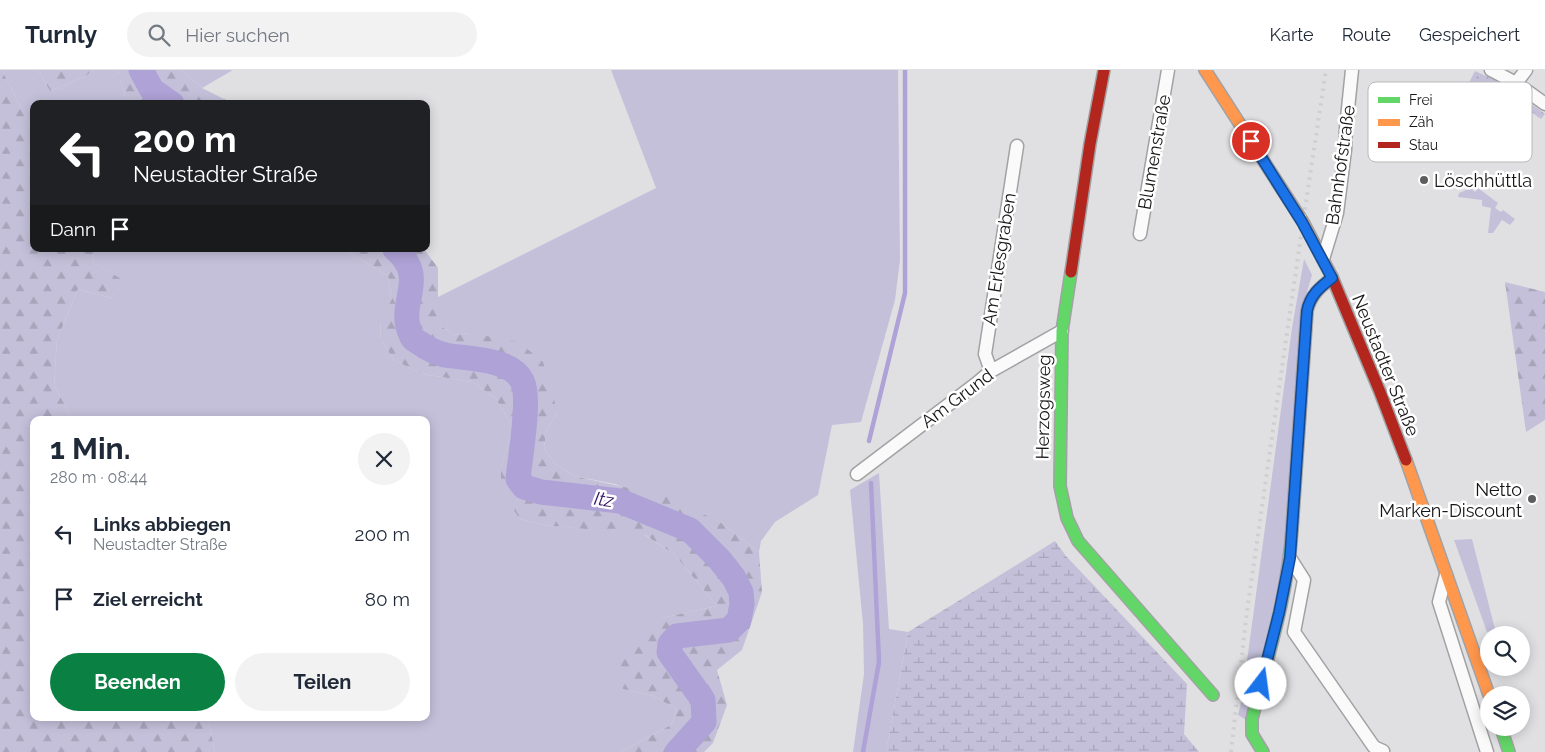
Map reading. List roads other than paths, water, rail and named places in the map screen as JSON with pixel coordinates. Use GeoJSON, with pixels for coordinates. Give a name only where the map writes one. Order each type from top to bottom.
{"type":"FeatureCollection","features":[{"type":"Feature","properties":{"kind":"street","name":"Herzogsweg"},"geometry":{"type":"LineString","coordinates":[[1104,70],[1090,144],[1062,331],[1060,486],[1067,518],[1078,541],[1213,695]]}},
{"type":"Feature","properties":{"kind":"street","name":"Blumenstraße"},"geometry":{"type":"LineString","coordinates":[[1140,234],[1168,70]]}},
{"type":"Feature","properties":{"kind":"street","name":"Neustadter Straße"},"geometry":{"type":"LineString","coordinates":[[1205,70],[1302,222],[1332,278],[1380,392],[1404,455],[1486,686]]}},
{"type":"Feature","properties":{"kind":"street","name":"Bahnhofstraße"},"geometry":{"type":"LineString","coordinates":[[1323,259],[1337,213],[1352,70]]}},
{"type":"Feature","properties":{"kind":"street"},"geometry":{"type":"LineString","coordinates":[[1491,70],[1514,82]]}},
{"type":"Feature","properties":{"kind":"street"},"geometry":{"type":"LineString","coordinates":[[1517,82],[1526,70]]}},
{"type":"Feature","properties":{"kind":"street"},"geometry":{"type":"LineString","coordinates":[[1532,95],[1545,104]]}},
{"type":"Feature","properties":{"kind":"street","name":"Am Erlesgraben"},"geometry":{"type":"LineString","coordinates":[[991,371],[985,354],[1017,146]]}},
{"type":"Feature","properties":{"kind":"street"},"geometry":{"type":"LineString","coordinates":[[1263,752],[1250,728],[1279,613],[1290,558],[1308,304],[1316,290],[1332,278]]}},
{"type":"Feature","properties":{"kind":"street","name":"Am Grund"},"geometry":{"type":"LineString","coordinates":[[857,474],[991,371],[1062,331]]}},
{"type":"Feature","properties":{"kind":"street"},"geometry":{"type":"LineString","coordinates":[[1290,558],[1304,580],[1294,632],[1374,747],[1383,751]]}},
{"type":"Feature","properties":{"kind":"street"},"geometry":{"type":"LineString","coordinates":[[1446,575],[1439,602],[1487,752]]}},
{"type":"Feature","properties":{"kind":"street"},"geometry":{"type":"LineString","coordinates":[[1503,736],[1510,752]]}},
{"type":"Feature","properties":{"kind":"waterway","name":"Itz"},"geometry":{"type":"LineString","coordinates":[[141,70],[152,90],[166,100]]}},
{"type":"Feature","properties":{"kind":"waterway"},"geometry":{"type":"LineString","coordinates":[[869,441],[905,293],[905,70]]}},
{"type":"Feature","properties":{"kind":"waterway","name":"Itz"},"geometry":{"type":"LineString","coordinates":[[398,252],[405,260],[410,271],[411,282],[407,313],[412,337],[427,348],[442,354],[499,364],[516,373],[522,381],[525,414],[518,479],[524,487],[541,492],[620,501],[690,530],[719,559],[734,578],[741,592],[742,604],[739,620],[729,630],[677,636],[670,644],[669,652],[703,700],[704,722],[677,752]]}},
{"type":"Feature","properties":{"kind":"waterway"},"geometry":{"type":"LineString","coordinates":[[863,752],[879,662],[871,483]]}},
{"type":"Feature","properties":{"kind":"railway"},"geometry":{"type":"LineString","coordinates":[[1231,752],[1247,611],[1326,70]]}},
{"type":"Feature","properties":{"kind":"place","name":"Löschhüttla"},"geometry":{"type":"Point","coordinates":[1424,180]}},
{"type":"Feature","properties":{"kind":"place","name":"Netto Marken-Discount"},"geometry":{"type":"Point","coordinates":[1532,499]}}]}
